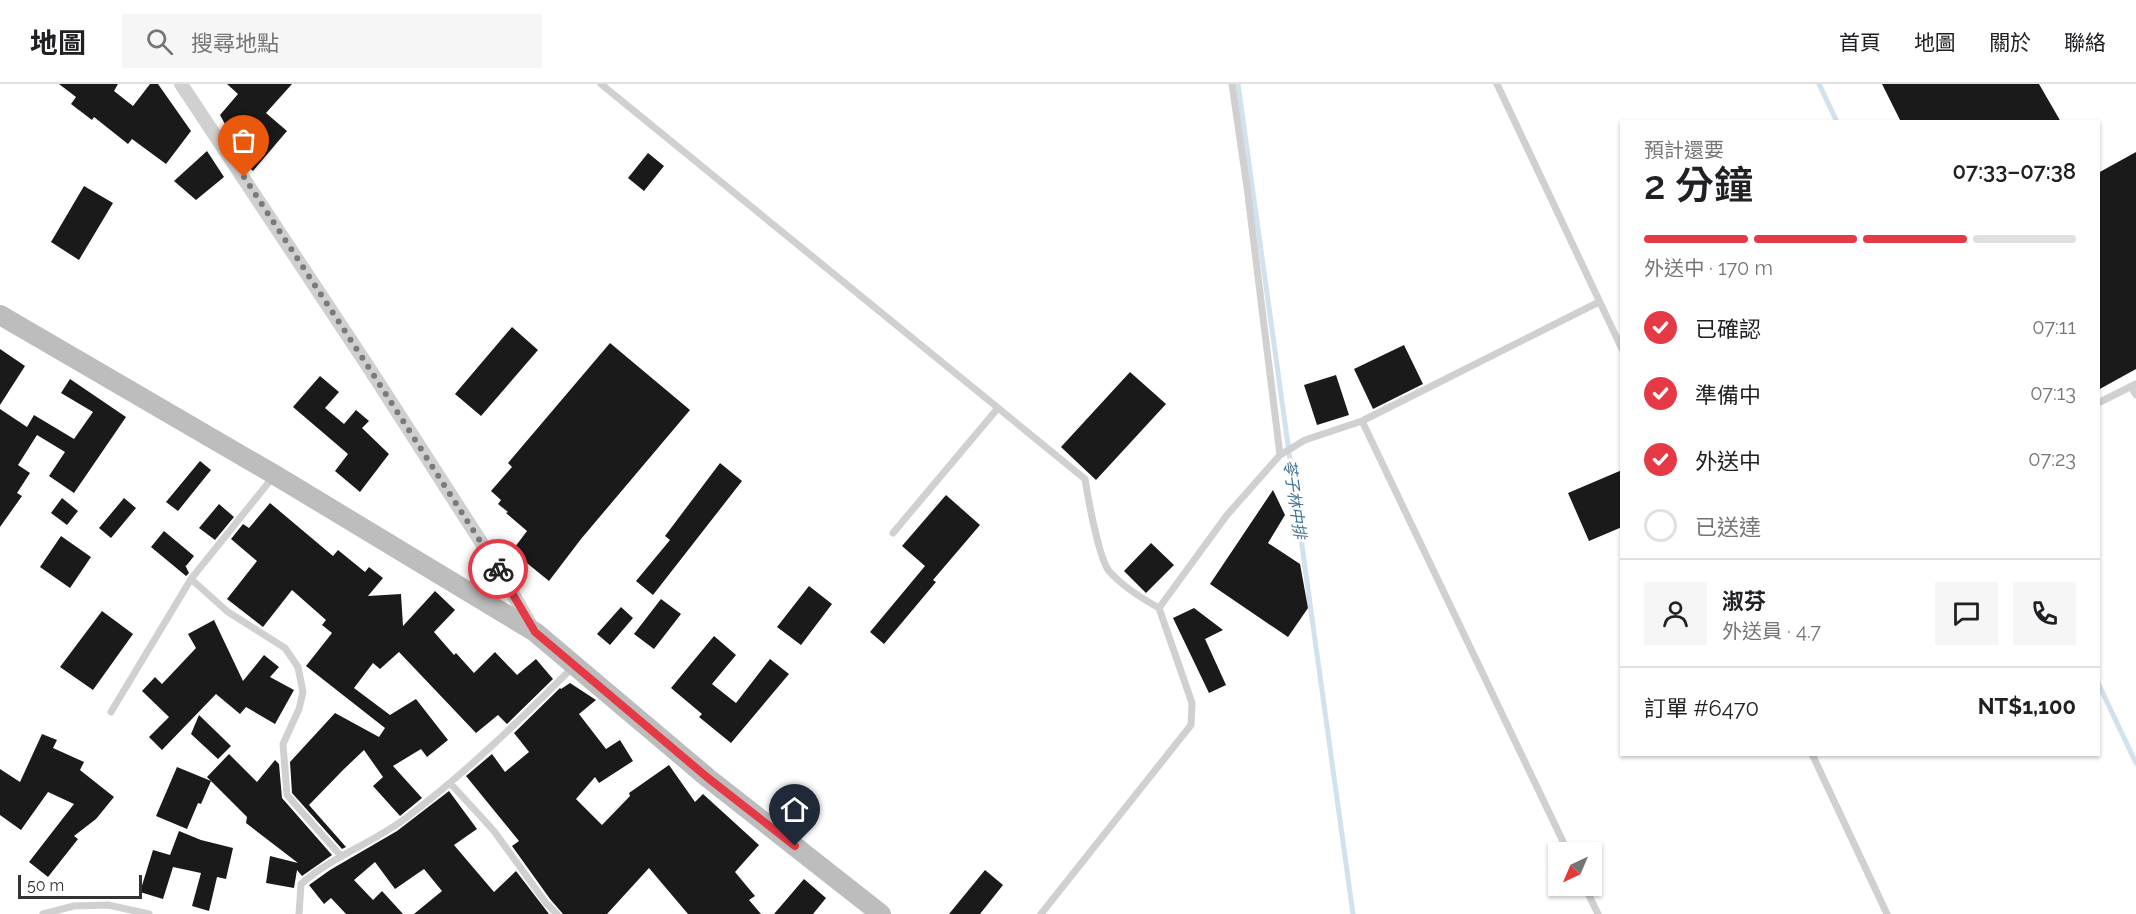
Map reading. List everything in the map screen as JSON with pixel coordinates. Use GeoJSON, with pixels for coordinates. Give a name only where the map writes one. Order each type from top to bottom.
{"type":"FeatureCollection","features":[{"type":"Feature","properties":{"kind":"street"},"geometry":{"type":"LineString","coordinates":[[181,84],[371,371],[493,560],[535,632]]}},
{"type":"Feature","properties":{"kind":"street"},"geometry":{"type":"LineString","coordinates":[[0,315],[275,475],[535,632],[708,778],[881,914]]}},
{"type":"Feature","properties":{"kind":"lane"},"geometry":{"type":"LineString","coordinates":[[601,84],[1085,479],[1090,511],[1108,569],[1134,594],[1159,608],[1192,703],[1191,725],[1041,914]]}},
{"type":"Feature","properties":{"kind":"lane"},"geometry":{"type":"LineString","coordinates":[[1232,84],[1282,453]]}},
{"type":"Feature","properties":{"kind":"lane"},"geometry":{"type":"LineString","coordinates":[[1497,84],[1620,346]]}},
{"type":"Feature","properties":{"kind":"lane"},"geometry":{"type":"LineString","coordinates":[[1159,608],[1227,515],[1282,453],[1305,440],[1362,421],[1599,302]]}},
{"type":"Feature","properties":{"kind":"lane"},"geometry":{"type":"LineString","coordinates":[[2100,402],[2134,386],[2136,396]]}},
{"type":"Feature","properties":{"kind":"lane"},"geometry":{"type":"LineString","coordinates":[[893,533],[998,408]]}},
{"type":"Feature","properties":{"kind":"lane"},"geometry":{"type":"LineString","coordinates":[[1362,421],[1563,842]]}},
{"type":"Feature","properties":{"kind":"lane"},"geometry":{"type":"LineString","coordinates":[[111,712],[191,579],[275,475]]}},
{"type":"Feature","properties":{"kind":"lane"},"geometry":{"type":"LineString","coordinates":[[191,579],[228,612],[285,648],[298,667],[303,692],[299,709],[283,744],[286,795],[340,855]]}},
{"type":"Feature","properties":{"kind":"lane"},"geometry":{"type":"LineString","coordinates":[[299,914],[301,884],[314,872],[404,820],[495,745],[575,665]]}},
{"type":"Feature","properties":{"kind":"lane"},"geometry":{"type":"LineString","coordinates":[[1813,756],[1887,914]]}},
{"type":"Feature","properties":{"kind":"lane"},"geometry":{"type":"LineString","coordinates":[[450,783],[494,831],[546,903],[557,914]]}},
{"type":"Feature","properties":{"kind":"lane"},"geometry":{"type":"LineString","coordinates":[[1589,896],[1598,914]]}},
{"type":"Feature","properties":{"kind":"lane"},"geometry":{"type":"LineString","coordinates":[[43,914],[74,906],[108,905],[149,914]]}},
{"type":"Feature","properties":{"kind":"building"},"geometry":{"type":"Polygon","coordinates":[[[59,84],[118,84],[114,91],[133,106],[150,84],[158,84],[191,131],[166,164],[132,139],[128,144],[94,117],[92,120],[71,104],[76,97],[59,84]]]}},
{"type":"Feature","properties":{"kind":"building"},"geometry":{"type":"Polygon","coordinates":[[[227,84],[292,84],[266,113],[287,131],[253,171],[239,155],[241,153],[220,115],[238,94],[227,84]]]}},
{"type":"Feature","properties":{"kind":"building"},"geometry":{"type":"Polygon","coordinates":[[[1882,84],[2039,84],[2060,120],[1900,120],[1882,84]]]}},
{"type":"Feature","properties":{"kind":"building"},"geometry":{"type":"Polygon","coordinates":[[[207,151],[224,177],[196,200],[174,181],[207,151]]]}},
{"type":"Feature","properties":{"kind":"building"},"geometry":{"type":"Polygon","coordinates":[[[2136,152],[2136,369],[2100,389],[2100,172],[2136,152]]]}},
{"type":"Feature","properties":{"kind":"building"},"geometry":{"type":"Polygon","coordinates":[[[648,153],[664,166],[644,191],[628,178],[648,153]]]}},
{"type":"Feature","properties":{"kind":"building"},"geometry":{"type":"Polygon","coordinates":[[[84,186],[113,203],[79,260],[51,242],[84,186]]]}},
{"type":"Feature","properties":{"kind":"building"},"geometry":{"type":"Polygon","coordinates":[[[512,327],[538,350],[481,416],[455,394],[512,327]]]}},
{"type":"Feature","properties":{"kind":"building"},"geometry":{"type":"Polygon","coordinates":[[[610,343],[690,410],[581,539],[549,581],[512,551],[527,531],[506,513],[508,512],[498,504],[501,500],[491,491],[512,467],[508,463],[610,343]]]}},
{"type":"Feature","properties":{"kind":"building"},"geometry":{"type":"Polygon","coordinates":[[[1404,345],[1423,384],[1373,409],[1354,369],[1404,345]]]}},
{"type":"Feature","properties":{"kind":"building"},"geometry":{"type":"Polygon","coordinates":[[[0,349],[25,366],[0,405],[0,349]]]}},
{"type":"Feature","properties":{"kind":"building"},"geometry":{"type":"Polygon","coordinates":[[[1130,372],[1166,404],[1096,480],[1061,447],[1130,372]]]}},
{"type":"Feature","properties":{"kind":"building"},"geometry":{"type":"Polygon","coordinates":[[[1336,375],[1349,415],[1317,425],[1304,385],[1336,375]]]}},
{"type":"Feature","properties":{"kind":"building"},"geometry":{"type":"Polygon","coordinates":[[[320,376],[339,392],[325,408],[344,424],[356,410],[369,421],[362,428],[389,454],[360,492],[335,471],[348,454],[293,407],[320,376]]]}},
{"type":"Feature","properties":{"kind":"building"},"geometry":{"type":"Polygon","coordinates":[[[70,379],[126,417],[74,493],[49,476],[65,452],[37,435],[18,465],[30,473],[17,493],[22,496],[0,527],[0,409],[27,427],[34,415],[74,439],[93,412],[61,393],[70,379]]]}},
{"type":"Feature","properties":{"kind":"building"},"geometry":{"type":"Polygon","coordinates":[[[200,461],[211,470],[178,511],[166,502],[200,461]]]}},
{"type":"Feature","properties":{"kind":"building"},"geometry":{"type":"Polygon","coordinates":[[[720,463],[742,481],[653,595],[636,581],[670,540],[665,536],[720,463]]]}},
{"type":"Feature","properties":{"kind":"building"},"geometry":{"type":"Polygon","coordinates":[[[1620,471],[1620,528],[1589,541],[1568,493],[1620,471]]]}},
{"type":"Feature","properties":{"kind":"building"},"geometry":{"type":"Polygon","coordinates":[[[1273,490],[1285,515],[1268,543],[1300,564],[1308,608],[1288,637],[1210,584],[1273,490]]]}},
{"type":"Feature","properties":{"kind":"building"},"geometry":{"type":"Polygon","coordinates":[[[946,495],[980,525],[933,580],[936,582],[884,644],[870,632],[925,566],[902,546],[946,495]]]}},
{"type":"Feature","properties":{"kind":"building"},"geometry":{"type":"Polygon","coordinates":[[[62,498],[78,511],[67,525],[51,513],[62,498]]]}},
{"type":"Feature","properties":{"kind":"building"},"geometry":{"type":"Polygon","coordinates":[[[124,498],[136,508],[111,538],[99,528],[124,498]]]}},
{"type":"Feature","properties":{"kind":"building"},"geometry":{"type":"Polygon","coordinates":[[[270,503],[333,556],[338,550],[365,572],[369,567],[383,578],[368,596],[401,594],[403,626],[435,591],[455,610],[434,632],[474,673],[495,652],[517,675],[536,659],[553,679],[507,724],[498,715],[476,733],[399,652],[380,669],[373,663],[354,688],[390,715],[416,699],[448,740],[427,757],[421,749],[393,766],[422,798],[400,816],[373,786],[383,777],[364,750],[343,770],[309,805],[346,847],[342,849],[292,793],[290,762],[335,713],[379,737],[385,728],[306,666],[332,633],[322,625],[326,620],[292,590],[263,627],[227,599],[257,561],[231,539],[243,524],[249,528],[270,503]]]}},
{"type":"Feature","properties":{"kind":"building"},"geometry":{"type":"Polygon","coordinates":[[[219,504],[234,517],[215,540],[199,528],[219,504]]]}},
{"type":"Feature","properties":{"kind":"building"},"geometry":{"type":"Polygon","coordinates":[[[164,531],[194,556],[185,565],[189,573],[186,576],[151,547],[164,531]]]}},
{"type":"Feature","properties":{"kind":"building"},"geometry":{"type":"Polygon","coordinates":[[[61,536],[91,557],[70,588],[40,567],[61,536]]]}},
{"type":"Feature","properties":{"kind":"building"},"geometry":{"type":"Polygon","coordinates":[[[1151,543],[1174,565],[1146,593],[1124,571],[1151,543]]]}},
{"type":"Feature","properties":{"kind":"building"},"geometry":{"type":"Polygon","coordinates":[[[809,586],[832,604],[801,645],[777,627],[809,586]]]}},
{"type":"Feature","properties":{"kind":"building"},"geometry":{"type":"Polygon","coordinates":[[[661,599],[681,614],[654,649],[634,634],[661,599]]]}},
{"type":"Feature","properties":{"kind":"building"},"geometry":{"type":"Polygon","coordinates":[[[621,607],[633,618],[610,645],[597,634],[621,607]]]}},
{"type":"Feature","properties":{"kind":"building"},"geometry":{"type":"Polygon","coordinates":[[[1194,608],[1223,630],[1205,639],[1226,685],[1209,693],[1173,618],[1194,608]]]}},
{"type":"Feature","properties":{"kind":"building"},"geometry":{"type":"Polygon","coordinates":[[[102,611],[133,634],[93,690],[60,667],[102,611]]]}},
{"type":"Feature","properties":{"kind":"building"},"geometry":{"type":"Polygon","coordinates":[[[214,620],[243,681],[264,655],[279,667],[270,677],[294,690],[275,724],[246,707],[240,714],[216,694],[162,750],[149,737],[169,717],[142,691],[155,677],[162,684],[196,648],[188,634],[214,620]]]}},
{"type":"Feature","properties":{"kind":"building"},"geometry":{"type":"Polygon","coordinates":[[[714,636],[736,655],[712,684],[736,703],[770,659],[789,674],[731,743],[699,717],[702,714],[671,688],[714,636]]]}},
{"type":"Feature","properties":{"kind":"building"},"geometry":{"type":"Polygon","coordinates":[[[570,683],[596,700],[579,714],[606,749],[620,740],[633,761],[599,783],[595,777],[576,799],[602,825],[630,796],[629,793],[669,765],[695,802],[703,794],[759,845],[735,872],[755,896],[749,900],[761,914],[688,914],[649,868],[607,914],[563,914],[550,899],[512,846],[519,841],[466,776],[492,754],[505,772],[529,752],[514,733],[560,688],[570,683]]]}},
{"type":"Feature","properties":{"kind":"building"},"geometry":{"type":"Polygon","coordinates":[[[199,715],[231,746],[218,759],[191,734],[199,715]]]}},
{"type":"Feature","properties":{"kind":"building"},"geometry":{"type":"Polygon","coordinates":[[[42,734],[57,740],[53,748],[84,762],[80,770],[114,797],[96,819],[74,836],[78,839],[48,877],[29,862],[74,804],[48,792],[21,830],[0,815],[0,769],[20,782],[42,734]]]}},
{"type":"Feature","properties":{"kind":"building"},"geometry":{"type":"Polygon","coordinates":[[[229,754],[257,782],[275,760],[279,764],[282,798],[332,855],[302,876],[297,870],[294,888],[266,883],[270,856],[298,863],[246,823],[247,817],[207,777],[229,754]]]}},
{"type":"Feature","properties":{"kind":"building"},"geometry":{"type":"Polygon","coordinates":[[[177,767],[211,781],[187,829],[156,816],[177,767]]]}},
{"type":"Feature","properties":{"kind":"building"},"geometry":{"type":"Polygon","coordinates":[[[449,791],[477,829],[454,845],[494,892],[516,871],[549,914],[414,914],[442,891],[424,869],[395,889],[375,862],[354,880],[373,900],[382,891],[403,914],[346,914],[331,898],[324,904],[309,885],[330,870],[397,831],[449,791]]]}},
{"type":"Feature","properties":{"kind":"building"},"geometry":{"type":"Polygon","coordinates":[[[179,831],[201,840],[233,848],[226,879],[217,877],[209,911],[192,906],[201,873],[173,867],[163,899],[140,892],[153,850],[170,855],[179,831]]]}},
{"type":"Feature","properties":{"kind":"building"},"geometry":{"type":"Polygon","coordinates":[[[985,870],[1003,885],[980,914],[949,914],[985,870]]]}},
{"type":"Feature","properties":{"kind":"building"},"geometry":{"type":"Polygon","coordinates":[[[804,879],[826,898],[813,914],[774,914],[804,879]]]}},
{"type":"Feature","properties":{"kind":"waterway","name":"苓子林中排"},"geometry":{"type":"LineString","coordinates":[[1238,84],[1353,914]]}},
{"type":"Feature","properties":{"kind":"waterway"},"geometry":{"type":"LineString","coordinates":[[1819,84],[1836,120]]}},
{"type":"Feature","properties":{"kind":"waterway"},"geometry":{"type":"LineString","coordinates":[[2100,687],[2136,763]]}},
{"type":"Feature","properties":{"kind":"way so far"},"geometry":{"type":"LineString","coordinates":[[244,177],[498,569]]}},
{"type":"Feature","properties":{"kind":"route"},"geometry":{"type":"LineString","coordinates":[[498,569],[535,632],[708,778],[795,846]]}}]}
